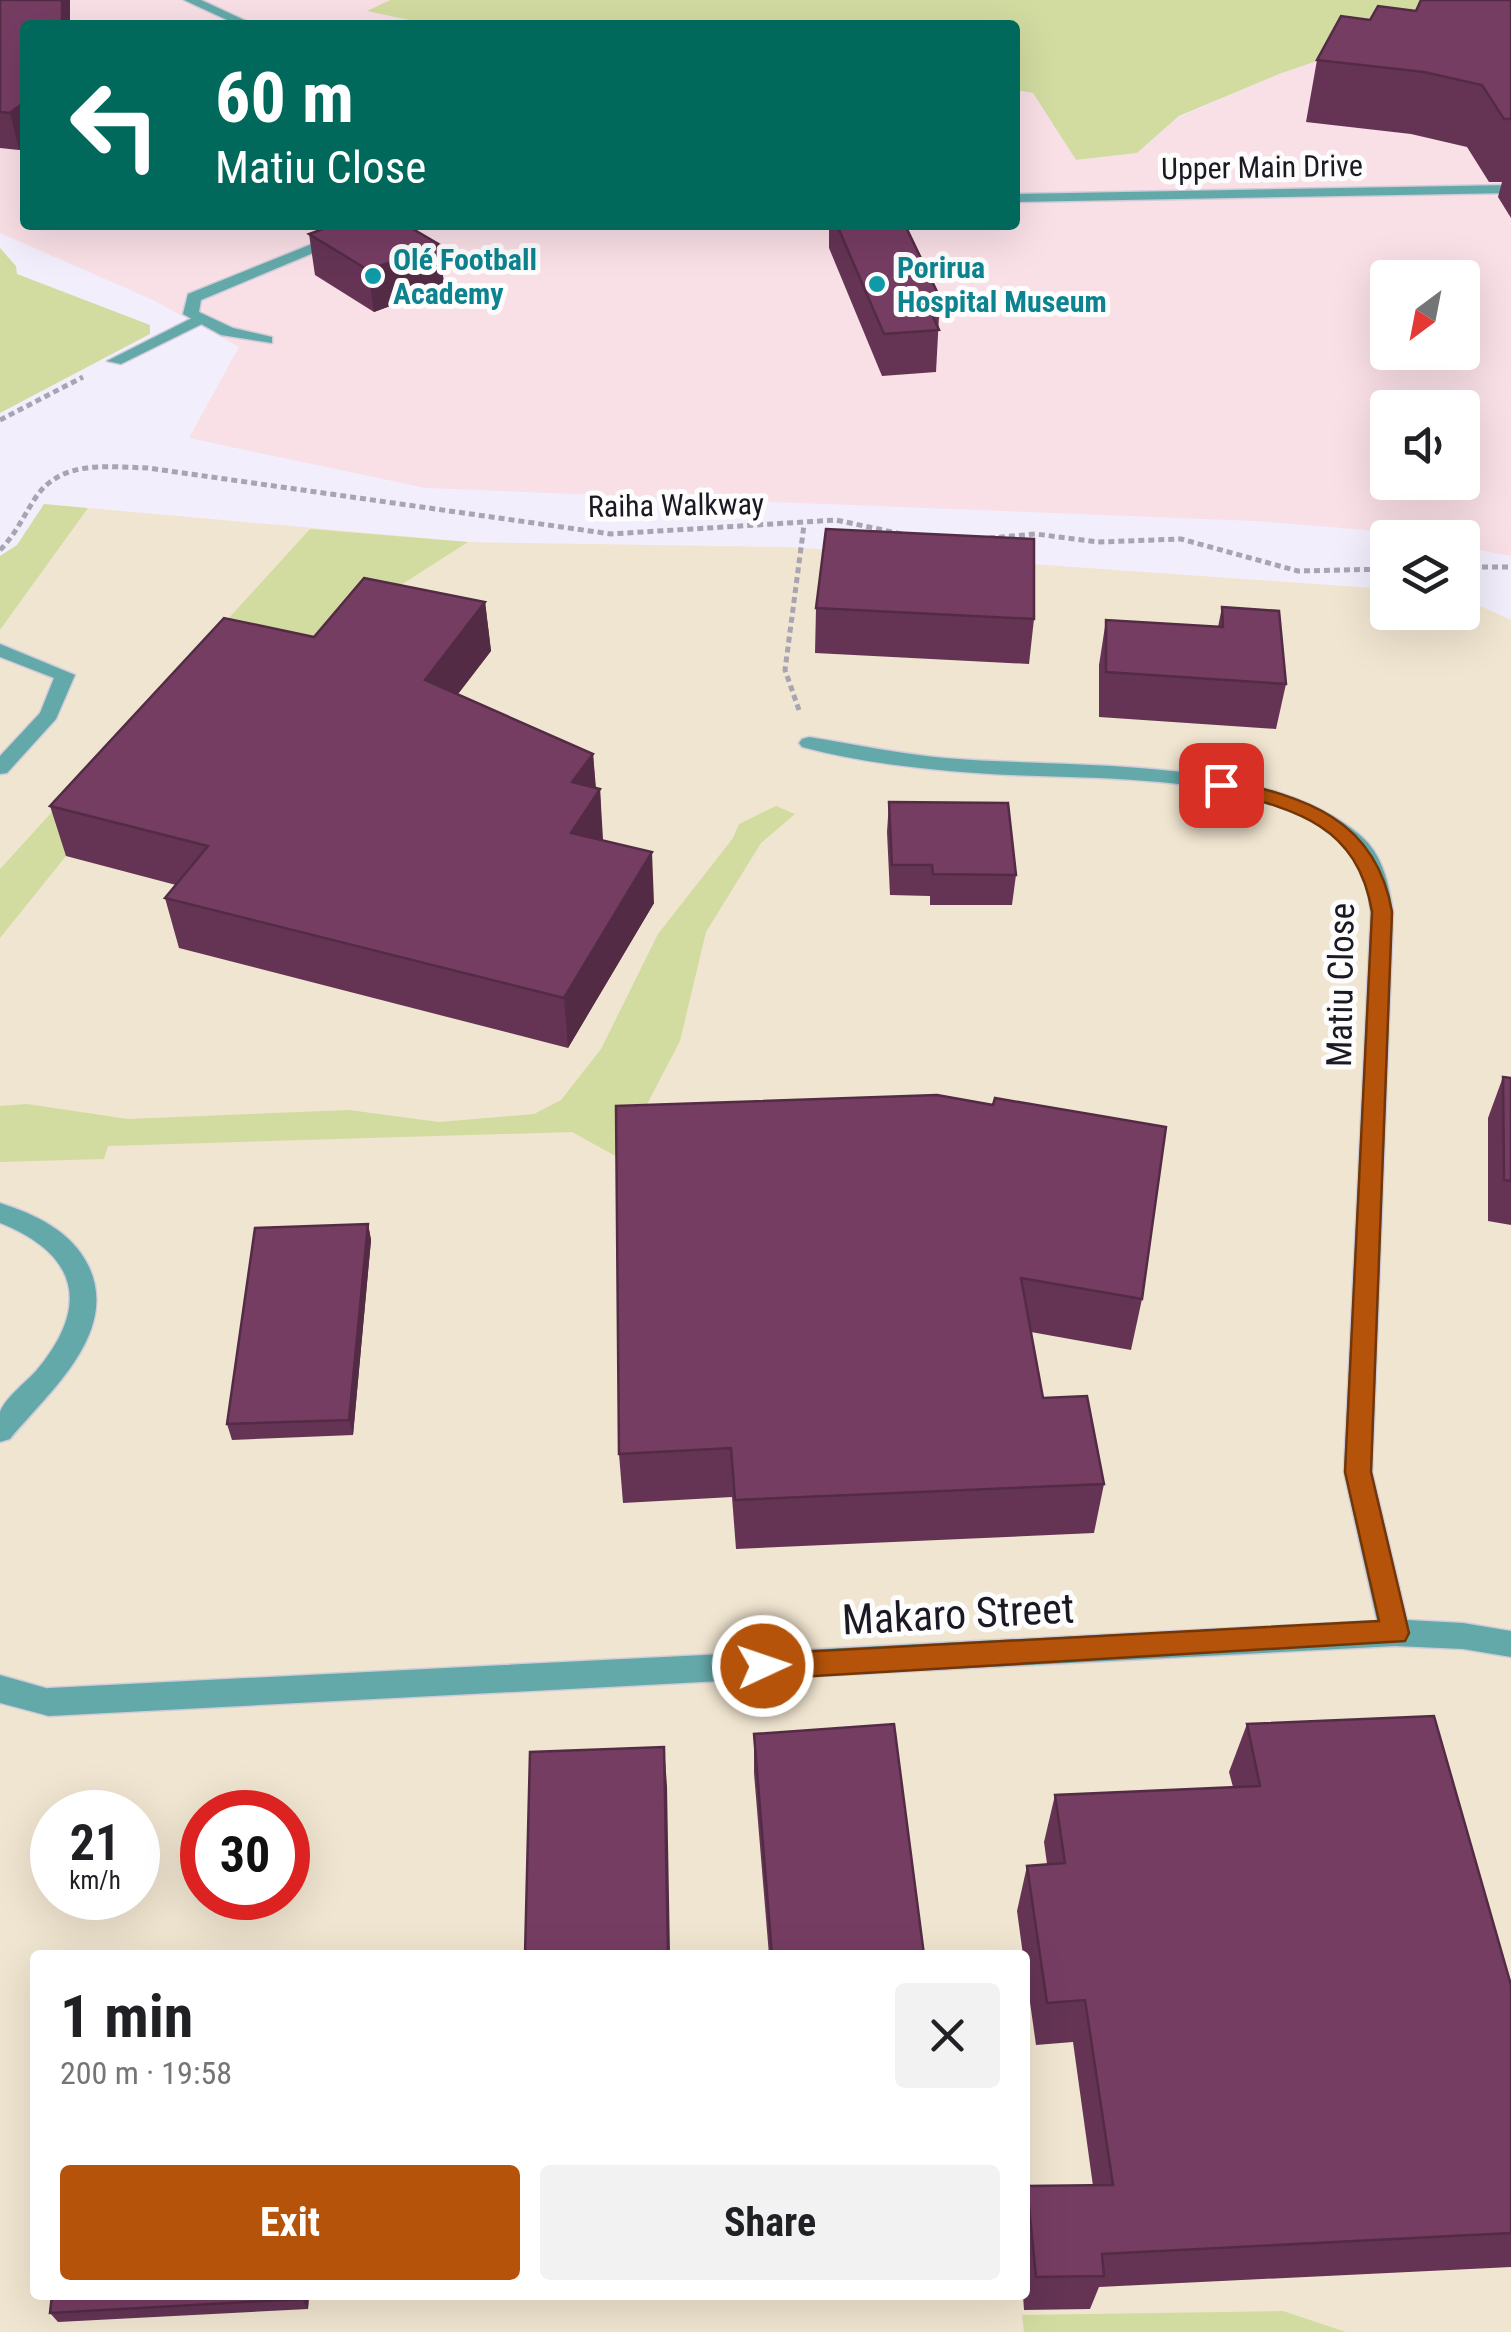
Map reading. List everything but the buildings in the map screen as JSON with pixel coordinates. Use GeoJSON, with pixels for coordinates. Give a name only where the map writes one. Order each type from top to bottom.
{"type":"FeatureCollection","features":[{"type":"Feature","properties":{"kind":"street"},"geometry":{"type":"LineString","coordinates":[[190,0],[237,20]]}},
{"type":"Feature","properties":{"kind":"street","name":"Upper Main Drive"},"geometry":{"type":"LineString","coordinates":[[1020,198],[1511,190]]}},
{"type":"Feature","properties":{"kind":"street"},"geometry":{"type":"LineString","coordinates":[[266,340],[221,332],[200,320],[192,314],[194,297],[360,230]]}},
{"type":"Feature","properties":{"kind":"street"},"geometry":{"type":"LineString","coordinates":[[115,361],[200,320]]}},
{"type":"Feature","properties":{"kind":"street"},"geometry":{"type":"LineString","coordinates":[[0,650],[65,675],[49,715],[0,768]]}},
{"type":"Feature","properties":{"kind":"street","name":"Matiu Close"},"geometry":{"type":"LineString","coordinates":[[809,743],[942,764],[1221,785],[1270,796],[1308,811],[1356,843],[1368,860],[1382,912],[1358,1472],[1395,1633]]}},
{"type":"Feature","properties":{"kind":"street"},"geometry":{"type":"LineString","coordinates":[[0,1213],[60,1242],[83,1277],[84,1311],[70,1346],[0,1431]]}},
{"type":"Feature","properties":{"kind":"street","name":"Makaro Street"},"geometry":{"type":"LineString","coordinates":[[0,1689],[49,1702],[1395,1633],[1463,1636],[1511,1644]]}},
{"type":"Feature","properties":{"kind":"path"},"geometry":{"type":"LineString","coordinates":[[0,420],[115,361]]}},
{"type":"Feature","properties":{"kind":"path","name":"Raiha Walkway"},"geometry":{"type":"LineString","coordinates":[[0,550],[20,529],[41,490],[54,478],[82,467],[148,468],[611,534],[804,525],[836,520],[910,537]]}},
{"type":"Feature","properties":{"kind":"path"},"geometry":{"type":"LineString","coordinates":[[804,525],[785,670],[809,743]]}},
{"type":"Feature","properties":{"kind":"path"},"geometry":{"type":"LineString","coordinates":[[978,539],[1036,534],[1098,542],[1182,539],[1298,571],[1370,569]]}},
{"type":"Feature","properties":{"kind":"path"},"geometry":{"type":"LineString","coordinates":[[1480,566],[1511,567]]}},
{"type":"Feature","properties":{"kind":"shaded area"},"geometry":{"type":"Polygon","coordinates":[[[0,0],[390,0],[369,11],[410,20],[20,20],[20,230],[1020,230],[1020,91],[1033,93],[1076,160],[1137,153],[1179,117],[1279,74],[1405,31],[1511,33],[1511,556],[1480,550],[1480,520],[1370,520],[1370,530],[1255,521],[426,488],[189,438],[239,347],[153,300],[0,233],[0,0]]]}},
{"type":"Feature","properties":{"kind":"shaded area"},"geometry":{"type":"Polygon","coordinates":[[[88,508],[468,542],[788,547],[1370,588],[1370,630],[1480,630],[1480,606],[1511,620],[1511,2332],[0,2332],[0,630],[88,508]]]}},
{"type":"Feature","properties":{"kind":"green space"},"geometry":{"type":"Polygon","coordinates":[[[390,0],[1511,0],[1511,33],[1405,31],[1279,74],[1179,116],[1137,153],[1076,160],[1033,93],[1020,91],[1020,20],[409,20],[367,11],[390,0]]]}},
{"type":"Feature","properties":{"kind":"green space"},"geometry":{"type":"Polygon","coordinates":[[[0,248],[16,266],[17,274],[150,325],[150,334],[0,413],[0,248]]]}},
{"type":"Feature","properties":{"kind":"green space"},"geometry":{"type":"Polygon","coordinates":[[[44,504],[88,508],[0,630],[0,556],[17,545],[44,504]]]}},
{"type":"Feature","properties":{"kind":"green space"},"geometry":{"type":"Polygon","coordinates":[[[310,529],[468,542],[329,631],[66,856],[0,938],[0,869],[310,529]]]}},
{"type":"Feature","properties":{"kind":"green space"},"geometry":{"type":"Polygon","coordinates":[[[776,806],[795,814],[761,843],[706,932],[680,1041],[619,1158],[572,1132],[108,1146],[104,1159],[0,1162],[0,1106],[27,1104],[128,1119],[349,1110],[439,1122],[534,1114],[561,1100],[601,1049],[658,934],[733,838],[739,824],[776,806]]]}},
{"type":"Feature","properties":{"kind":"green space"},"geometry":{"type":"Polygon","coordinates":[[[1283,2311],[1346,2332],[1024,2332],[1022,2315],[1283,2311]]]}},
{"type":"Feature","properties":{"kind":"place","name":"Olé Football Academy"},"geometry":{"type":"Point","coordinates":[373,276]}},
{"type":"Feature","properties":{"kind":"place","name":"Porirua Hospital Museum"},"geometry":{"type":"Point","coordinates":[877,284]}},
{"type":"Feature","properties":{"kind":"route"},"geometry":{"type":"LineString","coordinates":[[763,1666],[1395,1633],[1358,1472],[1382,912],[1376,879],[1356,843],[1337,828],[1270,796],[1221,785]]}}]}
